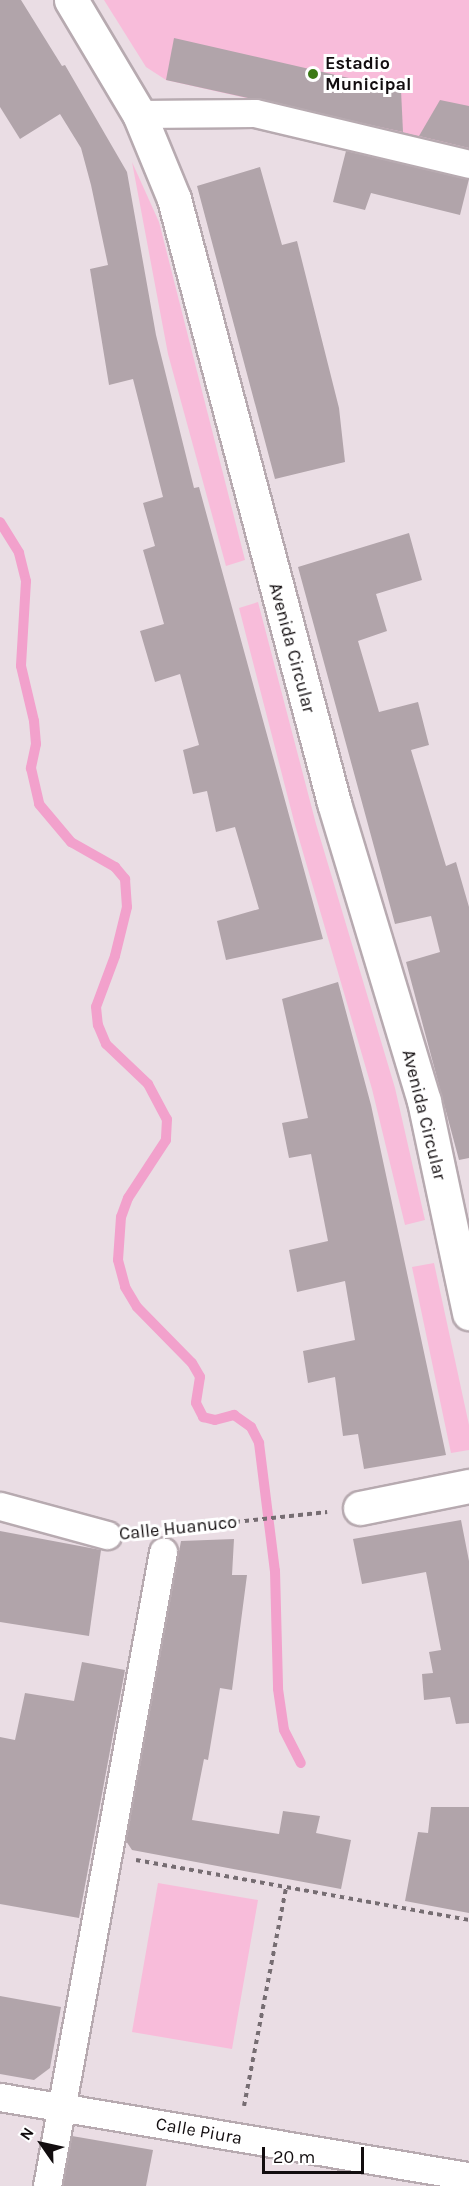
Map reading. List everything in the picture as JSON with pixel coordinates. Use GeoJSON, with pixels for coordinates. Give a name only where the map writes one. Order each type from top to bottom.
{"type":"FeatureCollection","features":[{"type":"Feature","properties":{"kind":"street","name":"Avenida Circular"},"geometry":{"type":"LineString","coordinates":[[71,0],[139,114],[174,200],[334,803],[424,1101],[469,1313]]}},
{"type":"Feature","properties":{"kind":"street"},"geometry":{"type":"LineString","coordinates":[[139,114],[255,113],[469,164]]}},
{"type":"Feature","properties":{"kind":"street"},"geometry":{"type":"LineString","coordinates":[[360,1508],[469,1486]]}},
{"type":"Feature","properties":{"kind":"street","name":"Calle Huanuco"},"geometry":{"type":"LineString","coordinates":[[0,1506],[107,1535]]}},
{"type":"Feature","properties":{"kind":"street"},"geometry":{"type":"LineString","coordinates":[[47,2186],[167,1541]]}},
{"type":"Feature","properties":{"kind":"street","name":"Calle Piura"},"geometry":{"type":"LineString","coordinates":[[0,2097],[469,2176]]}},
{"type":"Feature","properties":{"kind":"path","name":"Calle Huanuco"},"geometry":{"type":"LineString","coordinates":[[167,1541],[360,1508]]}},
{"type":"Feature","properties":{"kind":"path"},"geometry":{"type":"LineString","coordinates":[[131,1859],[469,1920]]}},
{"type":"Feature","properties":{"kind":"path"},"geometry":{"type":"LineString","coordinates":[[244,2106],[286,1887]]}},
{"type":"Feature","properties":{"kind":"shaded area","name":"Estadio Municipal"},"geometry":{"type":"Polygon","coordinates":[[[104,0],[469,0],[469,148],[166,80],[146,67],[104,0]]]}},
{"type":"Feature","properties":{"kind":"shaded area"},"geometry":{"type":"Polygon","coordinates":[[[132,162],[159,222],[245,560],[226,566],[168,354],[132,162]]]}},
{"type":"Feature","properties":{"kind":"shaded area"},"geometry":{"type":"Polygon","coordinates":[[[258,602],[316,824],[395,1088],[425,1220],[405,1225],[372,1089],[295,825],[239,608],[258,602]]]}},
{"type":"Feature","properties":{"kind":"shaded area"},"geometry":{"type":"Polygon","coordinates":[[[434,1263],[469,1425],[469,1450],[451,1453],[412,1267],[434,1263]]]}},
{"type":"Feature","properties":{"kind":"shaded area"},"geometry":{"type":"Polygon","coordinates":[[[158,1883],[258,1900],[232,2049],[132,2032],[158,1883]]]}},
{"type":"Feature","properties":{"kind":"building"},"geometry":{"type":"Polygon","coordinates":[[[0,0],[21,0],[62,66],[65,65],[127,172],[156,335],[194,488],[199,487],[323,939],[226,960],[217,921],[259,909],[235,827],[216,832],[207,791],[193,794],[183,750],[199,745],[180,674],[155,682],[140,631],[164,624],[143,550],[155,546],[143,503],[163,497],[133,379],[109,385],[90,269],[108,265],[91,185],[81,148],[60,114],[20,139],[0,107],[0,0]]]}},
{"type":"Feature","properties":{"kind":"building"},"geometry":{"type":"Polygon","coordinates":[[[174,38],[401,90],[403,132],[166,80],[174,38]]]}},
{"type":"Feature","properties":{"kind":"building"},"geometry":{"type":"Polygon","coordinates":[[[440,100],[469,106],[469,148],[419,136],[440,100]]]}},
{"type":"Feature","properties":{"kind":"building"},"geometry":{"type":"Polygon","coordinates":[[[346,151],[469,179],[460,215],[371,193],[365,210],[333,202],[346,151]]]}},
{"type":"Feature","properties":{"kind":"building"},"geometry":{"type":"Polygon","coordinates":[[[260,167],[282,245],[297,241],[339,408],[345,462],[275,479],[197,186],[260,167]]]}},
{"type":"Feature","properties":{"kind":"building"},"geometry":{"type":"Polygon","coordinates":[[[409,533],[422,580],[376,594],[387,631],[358,641],[379,712],[418,702],[429,745],[411,750],[446,866],[456,862],[469,907],[469,1158],[459,1160],[406,962],[440,952],[431,916],[395,924],[298,567],[409,533]]]}},
{"type":"Feature","properties":{"kind":"building"},"geometry":{"type":"Polygon","coordinates":[[[338,982],[371,1105],[446,1455],[364,1469],[358,1434],[343,1436],[335,1377],[308,1383],[303,1351],[355,1340],[345,1281],[297,1292],[289,1250],[328,1241],[311,1154],[289,1158],[282,1123],[308,1118],[282,999],[338,982]]]}},
{"type":"Feature","properties":{"kind":"building"},"geometry":{"type":"Polygon","coordinates":[[[461,1520],[469,1561],[469,1723],[456,1724],[450,1697],[424,1700],[422,1674],[433,1673],[429,1652],[441,1650],[426,1572],[362,1584],[353,1539],[461,1520]]]}},
{"type":"Feature","properties":{"kind":"building"},"geometry":{"type":"Polygon","coordinates":[[[0,1531],[101,1550],[89,1636],[0,1622],[0,1531]]]}},
{"type":"Feature","properties":{"kind":"building"},"geometry":{"type":"Polygon","coordinates":[[[234,1539],[232,1575],[247,1575],[232,1690],[220,1688],[208,1760],[204,1759],[192,1820],[279,1834],[283,1811],[320,1816],[316,1833],[351,1840],[341,1889],[132,1850],[126,1841],[181,1541],[234,1539]]]}},
{"type":"Feature","properties":{"kind":"building"},"geometry":{"type":"Polygon","coordinates":[[[82,1662],[125,1670],[79,1918],[0,1904],[0,1737],[15,1740],[25,1693],[74,1701],[82,1662]]]}},
{"type":"Feature","properties":{"kind":"building"},"geometry":{"type":"Polygon","coordinates":[[[431,1807],[469,1807],[469,1913],[405,1901],[418,1832],[428,1833],[431,1807]]]}},
{"type":"Feature","properties":{"kind":"building"},"geometry":{"type":"Polygon","coordinates":[[[0,1996],[61,2007],[50,2068],[34,2080],[0,2074],[0,1996]]]}},
{"type":"Feature","properties":{"kind":"building"},"geometry":{"type":"Polygon","coordinates":[[[72,2136],[153,2150],[146,2186],[63,2186],[72,2136]]]}},
{"type":"Feature","properties":{"kind":"waterway"},"geometry":{"type":"LineString","coordinates":[[0,522],[19,553],[26,581],[21,666],[34,721],[36,744],[31,768],[39,804],[71,842],[115,867],[125,879],[127,907],[115,956],[96,1007],[98,1025],[106,1044],[148,1084],[167,1119],[166,1140],[128,1198],[121,1217],[118,1260],[125,1287],[137,1307],[192,1363],[200,1377],[196,1403],[203,1417],[215,1420],[234,1415],[251,1427],[259,1443],[275,1571],[278,1689],[284,1730],[301,1763]]}},
{"type":"Feature","properties":{"kind":"place","name":"Estadio Municipal"},"geometry":{"type":"Point","coordinates":[313,74]}}]}
